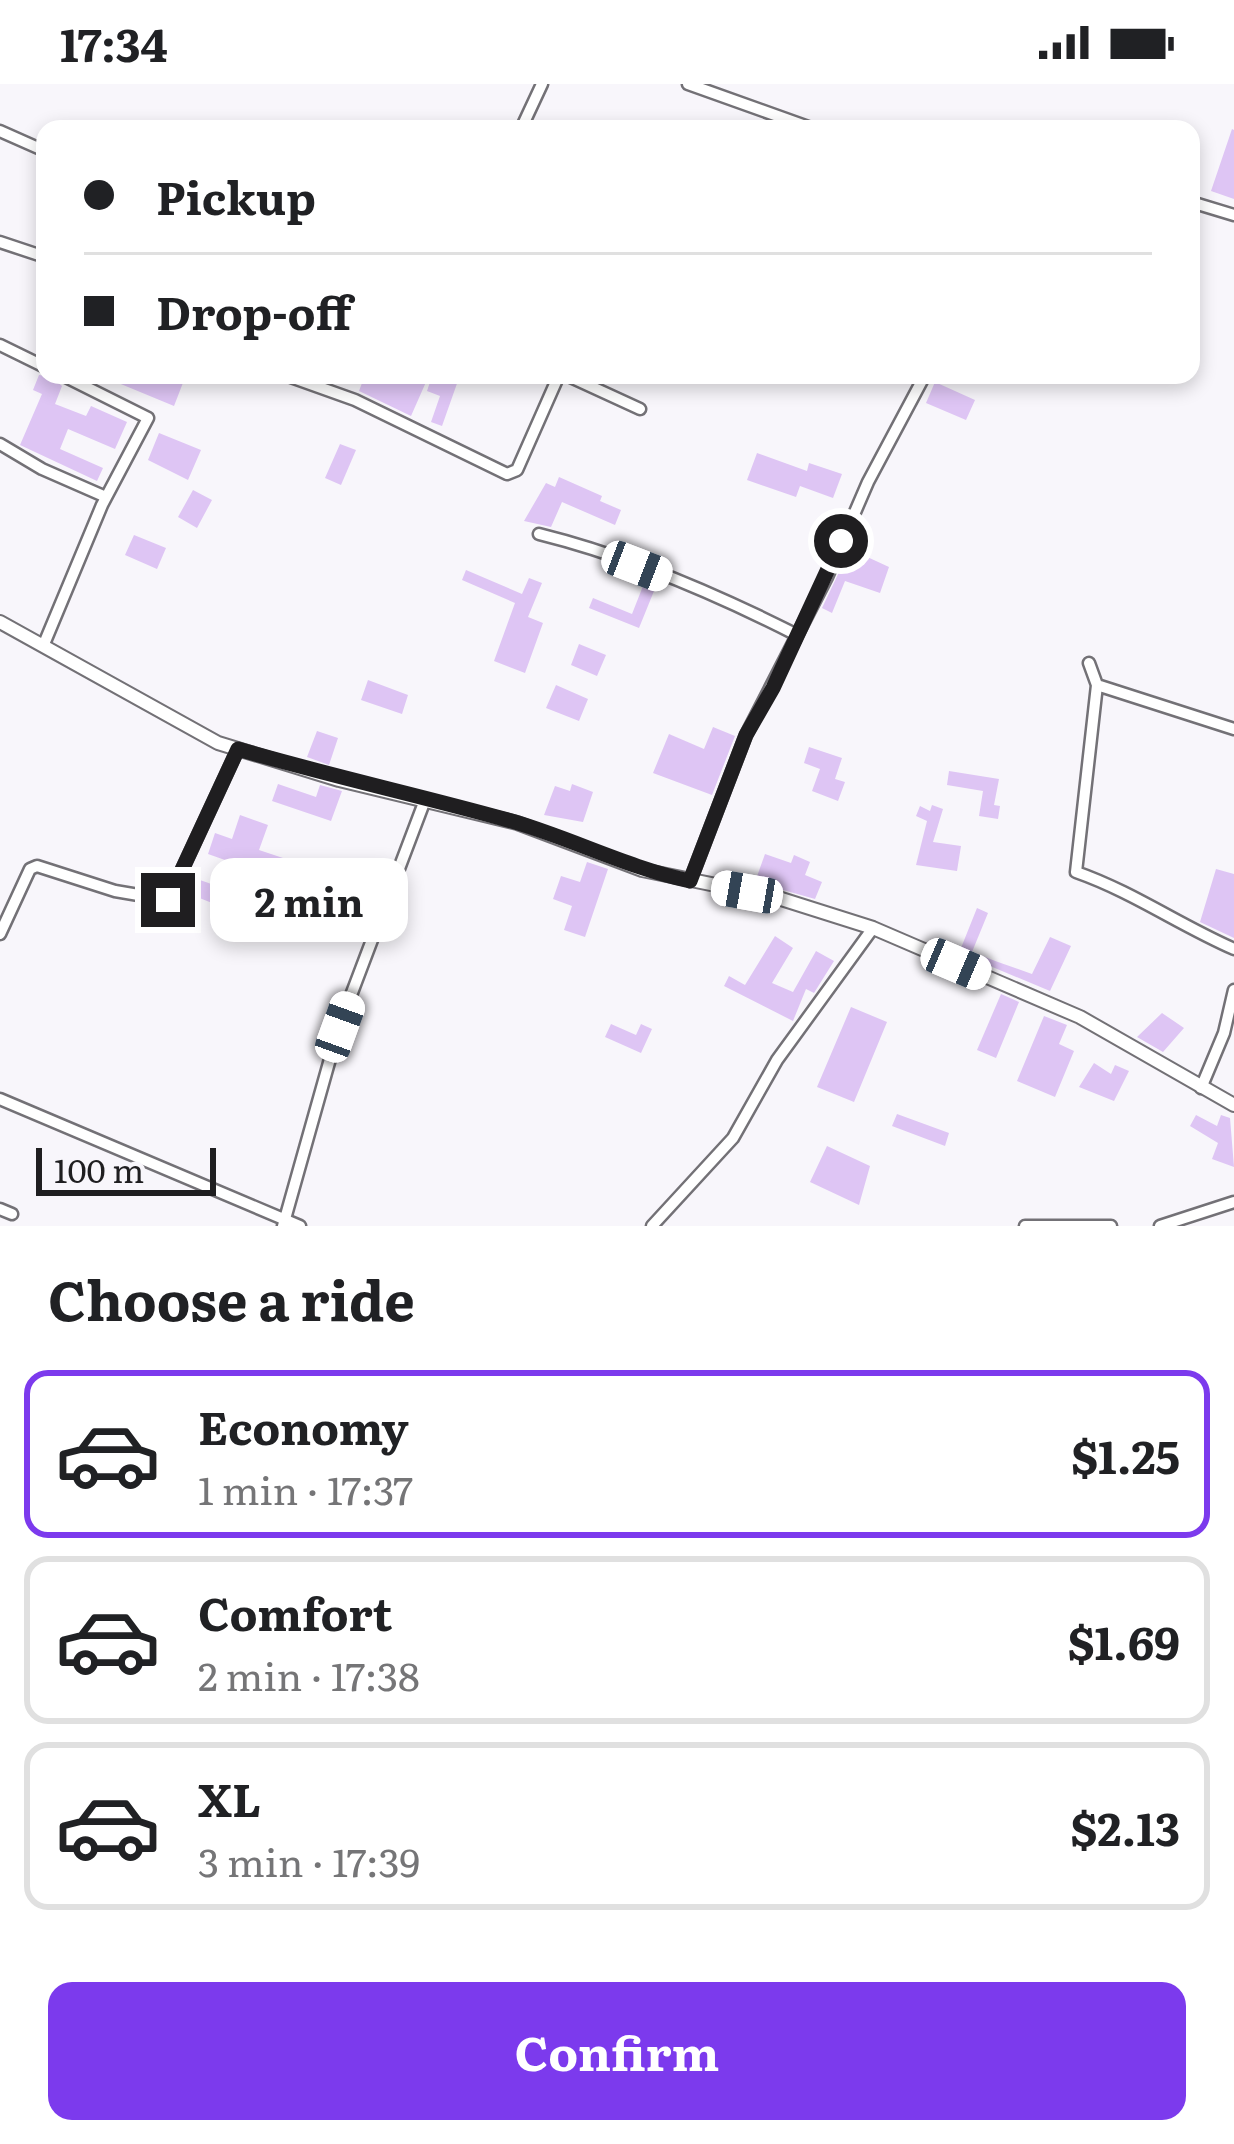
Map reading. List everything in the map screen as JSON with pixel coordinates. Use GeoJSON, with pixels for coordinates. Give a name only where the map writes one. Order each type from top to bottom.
{"type":"FeatureCollection","features":[{"type":"Feature","properties":{"kind":"street"},"geometry":{"type":"LineString","coordinates":[[525,120],[542,84]]}},
{"type":"Feature","properties":{"kind":"street"},"geometry":{"type":"LineString","coordinates":[[688,84],[789,120]]}},
{"type":"Feature","properties":{"kind":"street"},"geometry":{"type":"LineString","coordinates":[[0,131],[36,147]]}},
{"type":"Feature","properties":{"kind":"street"},"geometry":{"type":"LineString","coordinates":[[1200,205],[1234,215]]}},
{"type":"Feature","properties":{"kind":"street"},"geometry":{"type":"LineString","coordinates":[[0,242],[36,253]]}},
{"type":"Feature","properties":{"kind":"street"},"geometry":{"type":"LineString","coordinates":[[0,345],[36,363]]}},
{"type":"Feature","properties":{"kind":"street"},"geometry":{"type":"LineString","coordinates":[[44,644],[106,496],[148,418],[80,384]]}},
{"type":"Feature","properties":{"kind":"street"},"geometry":{"type":"LineString","coordinates":[[310,384],[355,400],[507,474],[518,470],[559,384]]}},
{"type":"Feature","properties":{"kind":"street"},"geometry":{"type":"LineString","coordinates":[[583,384],[640,409]]}},
{"type":"Feature","properties":{"kind":"street"},"geometry":{"type":"LineString","coordinates":[[690,881],[746,735],[773,688],[917,384]]}},
{"type":"Feature","properties":{"kind":"street"},"geometry":{"type":"LineString","coordinates":[[0,444],[42,469],[106,496]]}},
{"type":"Feature","properties":{"kind":"street"},"geometry":{"type":"LineString","coordinates":[[539,534],[583,545],[681,582],[795,634]]}},
{"type":"Feature","properties":{"kind":"street"},"geometry":{"type":"LineString","coordinates":[[0,622],[218,743],[518,823],[641,871],[775,897],[873,928],[1080,1017],[1234,1105]]}},
{"type":"Feature","properties":{"kind":"street"},"geometry":{"type":"LineString","coordinates":[[1089,663],[1097,685],[1076,872],[1122,888],[1162,916],[1234,949]]}},
{"type":"Feature","properties":{"kind":"street"},"geometry":{"type":"LineString","coordinates":[[1097,685],[1234,729]]}},
{"type":"Feature","properties":{"kind":"street"},"geometry":{"type":"LineString","coordinates":[[0,934],[30,868],[37,866],[115,891],[168,900],[238,749]]}},
{"type":"Feature","properties":{"kind":"street"},"geometry":{"type":"LineString","coordinates":[[284,1223],[340,1027],[425,800]]}},
{"type":"Feature","properties":{"kind":"street"},"geometry":{"type":"LineString","coordinates":[[652,1226],[733,1138],[778,1060],[873,928]]}},
{"type":"Feature","properties":{"kind":"street"},"geometry":{"type":"LineString","coordinates":[[1201,1088],[1224,1033],[1234,990]]}},
{"type":"Feature","properties":{"kind":"street"},"geometry":{"type":"LineString","coordinates":[[0,1099],[300,1226]]}},
{"type":"Feature","properties":{"kind":"street"},"geometry":{"type":"LineString","coordinates":[[1160,1226],[1234,1202]]}},
{"type":"Feature","properties":{"kind":"street"},"geometry":{"type":"LineString","coordinates":[[1024,1226],[1111,1226]]}},
{"type":"Feature","properties":{"kind":"building"},"geometry":{"type":"Polygon","coordinates":[[[1234,130],[1234,199],[1211,191],[1234,130]]]}},
{"type":"Feature","properties":{"kind":"building"},"geometry":{"type":"Polygon","coordinates":[[[36,382],[60,384],[55,404],[86,416],[91,406],[127,422],[115,449],[68,429],[60,449],[103,468],[97,481],[20,445],[42,394],[33,390],[36,382]]]}},
{"type":"Feature","properties":{"kind":"building"},"geometry":{"type":"Polygon","coordinates":[[[121,384],[183,384],[174,406],[121,384]]]}},
{"type":"Feature","properties":{"kind":"building"},"geometry":{"type":"Polygon","coordinates":[[[362,384],[425,384],[411,416],[359,391],[362,384]]]}},
{"type":"Feature","properties":{"kind":"building"},"geometry":{"type":"Polygon","coordinates":[[[429,384],[457,384],[442,426],[431,422],[440,396],[427,391],[429,384]]]}},
{"type":"Feature","properties":{"kind":"building"},"geometry":{"type":"Polygon","coordinates":[[[934,384],[975,400],[966,420],[926,403],[934,384]]]}},
{"type":"Feature","properties":{"kind":"building"},"geometry":{"type":"Polygon","coordinates":[[[159,433],[201,450],[188,480],[148,460],[159,433]]]}},
{"type":"Feature","properties":{"kind":"building"},"geometry":{"type":"Polygon","coordinates":[[[340,444],[356,450],[341,485],[325,478],[340,444]]]}},
{"type":"Feature","properties":{"kind":"building"},"geometry":{"type":"Polygon","coordinates":[[[757,453],[807,471],[809,463],[842,474],[833,498],[800,486],[796,497],[747,480],[757,453]]]}},
{"type":"Feature","properties":{"kind":"building"},"geometry":{"type":"Polygon","coordinates":[[[559,477],[621,510],[615,525],[562,502],[551,527],[524,521],[546,483],[555,487],[559,477]]]}},
{"type":"Feature","properties":{"kind":"building"},"geometry":{"type":"Polygon","coordinates":[[[193,490],[212,500],[197,528],[178,517],[193,490]]]}},
{"type":"Feature","properties":{"kind":"building"},"geometry":{"type":"Polygon","coordinates":[[[134,535],[166,548],[157,569],[125,555],[134,535]]]}},
{"type":"Feature","properties":{"kind":"building"},"geometry":{"type":"Polygon","coordinates":[[[850,549],[889,567],[880,593],[845,581],[832,613],[822,608],[850,549]]]}},
{"type":"Feature","properties":{"kind":"building"},"geometry":{"type":"Polygon","coordinates":[[[466,570],[522,594],[529,578],[542,583],[528,617],[543,623],[525,673],[494,661],[515,603],[462,580],[466,570]]]}},
{"type":"Feature","properties":{"kind":"building"},"geometry":{"type":"Polygon","coordinates":[[[643,586],[654,591],[639,628],[589,608],[593,598],[632,614],[643,586]]]}},
{"type":"Feature","properties":{"kind":"building"},"geometry":{"type":"Polygon","coordinates":[[[579,644],[606,655],[597,676],[571,665],[579,644]]]}},
{"type":"Feature","properties":{"kind":"building"},"geometry":{"type":"Polygon","coordinates":[[[368,680],[408,695],[402,714],[361,700],[368,680]]]}},
{"type":"Feature","properties":{"kind":"building"},"geometry":{"type":"Polygon","coordinates":[[[556,685],[588,699],[579,721],[546,708],[556,685]]]}},
{"type":"Feature","properties":{"kind":"building"},"geometry":{"type":"Polygon","coordinates":[[[713,727],[735,736],[712,795],[653,773],[669,734],[704,749],[713,727]]]}},
{"type":"Feature","properties":{"kind":"building"},"geometry":{"type":"Polygon","coordinates":[[[317,731],[338,738],[329,765],[307,757],[317,731]]]}},
{"type":"Feature","properties":{"kind":"building"},"geometry":{"type":"Polygon","coordinates":[[[809,747],[842,758],[835,779],[845,782],[838,801],[812,791],[820,769],[804,763],[809,747]]]}},
{"type":"Feature","properties":{"kind":"building"},"geometry":{"type":"Polygon","coordinates":[[[949,771],[999,779],[994,805],[1000,806],[998,819],[979,816],[983,791],[947,785],[949,771]]]}},
{"type":"Feature","properties":{"kind":"building"},"geometry":{"type":"Polygon","coordinates":[[[278,784],[316,797],[320,785],[342,791],[331,821],[272,801],[278,784]]]}},
{"type":"Feature","properties":{"kind":"building"},"geometry":{"type":"Polygon","coordinates":[[[572,784],[593,792],[583,822],[544,815],[555,786],[570,791],[572,784]]]}},
{"type":"Feature","properties":{"kind":"building"},"geometry":{"type":"Polygon","coordinates":[[[932,805],[943,809],[933,842],[961,846],[957,871],[916,865],[927,821],[916,816],[920,806],[930,811],[932,805]]]}},
{"type":"Feature","properties":{"kind":"building"},"geometry":{"type":"Polygon","coordinates":[[[240,815],[268,825],[259,850],[292,861],[275,928],[192,895],[197,879],[263,902],[273,877],[208,854],[215,833],[232,839],[240,815]]]}},
{"type":"Feature","properties":{"kind":"building"},"geometry":{"type":"Polygon","coordinates":[[[765,854],[791,863],[794,855],[810,862],[805,875],[822,882],[815,899],[755,882],[765,854]]]}},
{"type":"Feature","properties":{"kind":"building"},"geometry":{"type":"Polygon","coordinates":[[[587,862],[608,869],[585,937],[564,930],[572,906],[553,899],[561,876],[580,882],[587,862]]]}},
{"type":"Feature","properties":{"kind":"building"},"geometry":{"type":"Polygon","coordinates":[[[1216,869],[1234,874],[1234,938],[1200,922],[1216,869]]]}},
{"type":"Feature","properties":{"kind":"building"},"geometry":{"type":"Polygon","coordinates":[[[977,908],[988,913],[972,952],[1032,974],[1050,937],[1071,946],[1050,991],[959,953],[977,908]]]}},
{"type":"Feature","properties":{"kind":"building"},"geometry":{"type":"Polygon","coordinates":[[[775,936],[793,948],[772,983],[793,992],[816,951],[834,961],[814,993],[806,989],[793,1021],[724,986],[729,976],[745,985],[775,936]]]}},
{"type":"Feature","properties":{"kind":"building"},"geometry":{"type":"Polygon","coordinates":[[[1001,994],[1019,1002],[996,1058],[977,1050],[1001,994]]]}},
{"type":"Feature","properties":{"kind":"building"},"geometry":{"type":"Polygon","coordinates":[[[851,1007],[887,1022],[854,1102],[817,1087],[851,1007]]]}},
{"type":"Feature","properties":{"kind":"building"},"geometry":{"type":"Polygon","coordinates":[[[1162,1013],[1184,1028],[1163,1052],[1137,1037],[1162,1013]]]}},
{"type":"Feature","properties":{"kind":"building"},"geometry":{"type":"Polygon","coordinates":[[[1044,1016],[1067,1025],[1059,1044],[1074,1051],[1055,1097],[1017,1081],[1044,1016]]]}},
{"type":"Feature","properties":{"kind":"building"},"geometry":{"type":"Polygon","coordinates":[[[611,1024],[636,1035],[641,1024],[652,1029],[641,1053],[605,1037],[611,1024]]]}},
{"type":"Feature","properties":{"kind":"building"},"geometry":{"type":"Polygon","coordinates":[[[1094,1063],[1111,1074],[1115,1065],[1129,1071],[1114,1101],[1079,1087],[1094,1063]]]}},
{"type":"Feature","properties":{"kind":"building"},"geometry":{"type":"Polygon","coordinates":[[[897,1114],[949,1133],[945,1146],[892,1126],[897,1114]]]}},
{"type":"Feature","properties":{"kind":"building"},"geometry":{"type":"Polygon","coordinates":[[[1196,1115],[1217,1126],[1221,1115],[1230,1118],[1234,1167],[1212,1159],[1218,1143],[1190,1126],[1196,1115]]]}},
{"type":"Feature","properties":{"kind":"building"},"geometry":{"type":"Polygon","coordinates":[[[827,1146],[870,1166],[859,1205],[810,1182],[827,1146]]]}},
{"type":"Feature","properties":{"kind":"route"},"geometry":{"type":"LineString","coordinates":[[168,900],[238,749],[518,823],[641,871],[690,881],[746,735],[841,541]]}}]}
